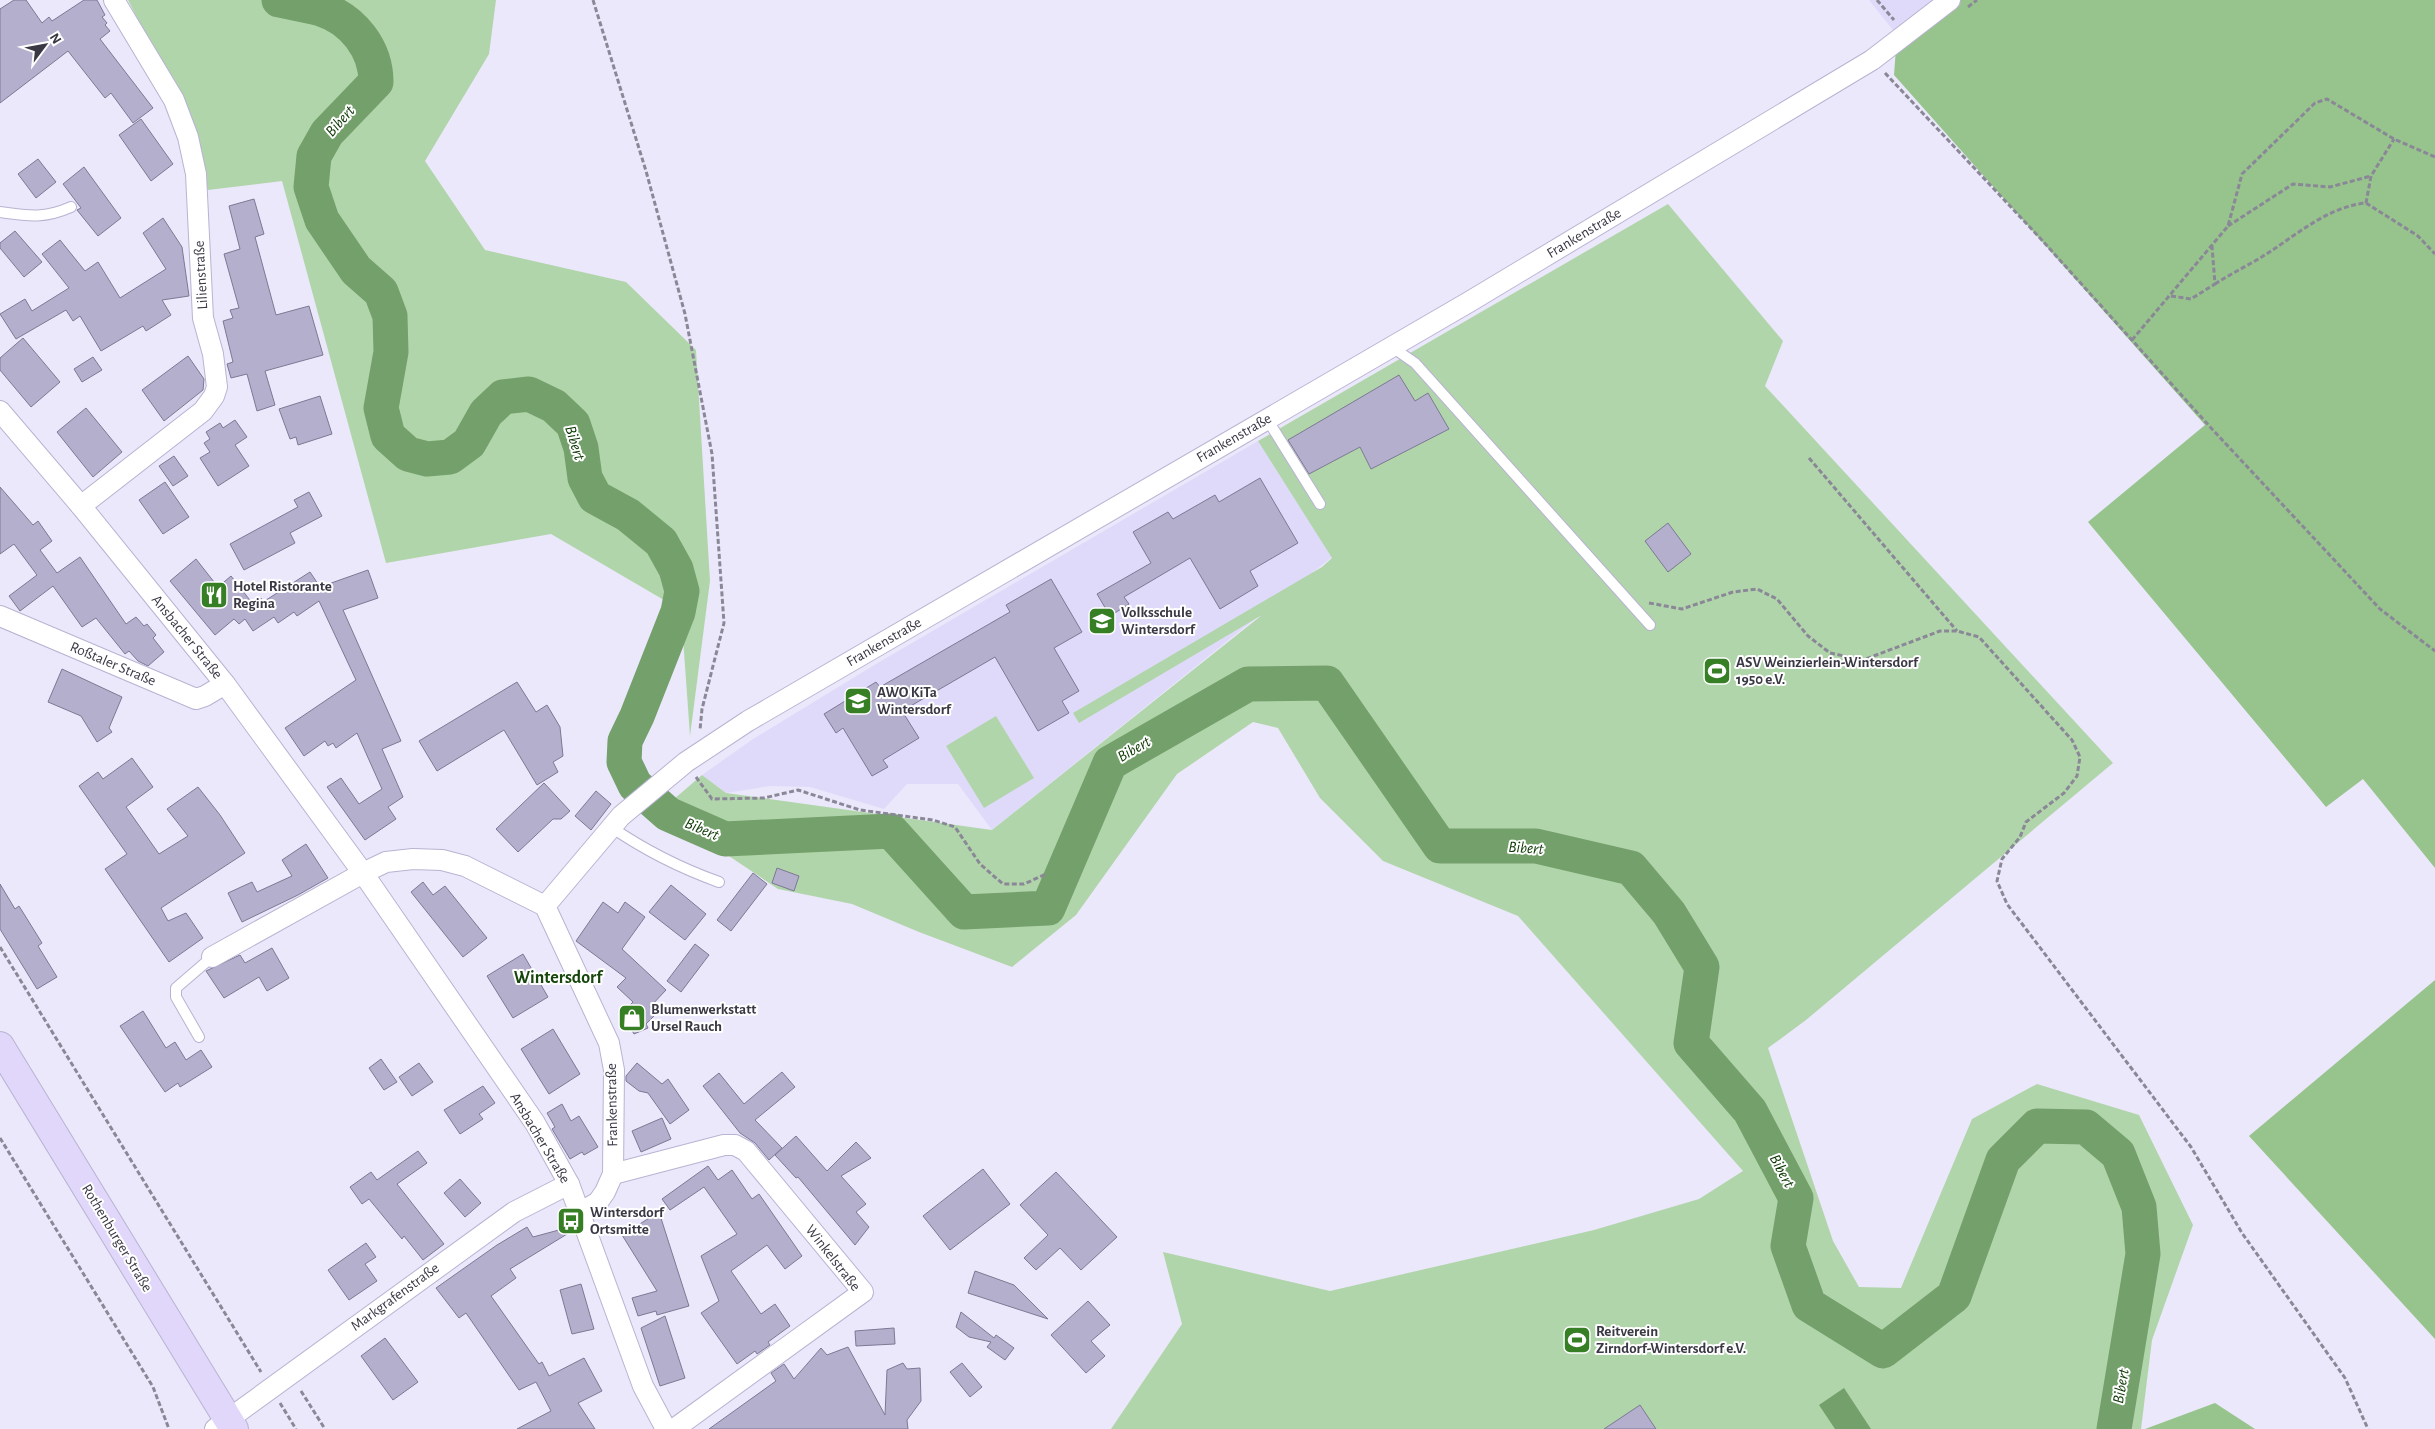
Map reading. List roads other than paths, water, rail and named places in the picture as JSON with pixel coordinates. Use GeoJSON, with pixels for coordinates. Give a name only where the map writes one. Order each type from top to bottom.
{"type":"FeatureCollection","features":[{"type":"Feature","properties":{"kind":"main road","name":"Rothenburger Straße"},"geometry":{"type":"LineString","coordinates":[[0,1046],[225,1426]]}},
{"type":"Feature","properties":{"kind":"street","name":"Lilienstraße"},"geometry":{"type":"LineString","coordinates":[[82,506],[202,411],[214,396],[217,387],[213,354],[203,318],[196,174],[188,137],[174,100],[114,0]]}},
{"type":"Feature","properties":{"kind":"street","name":"Frankenstraße"},"geometry":{"type":"LineString","coordinates":[[578,1214],[598,1202],[605,1192],[612,1174],[614,1070],[608,1043],[545,906],[616,821],[687,761],[748,720],[1392,347],[1872,60],[1950,0]]}},
{"type":"Feature","properties":{"kind":"street","name":"Ansbacher Straße"},"geometry":{"type":"LineString","coordinates":[[0,411],[82,506],[225,684],[363,872],[534,1123],[569,1184],[578,1214],[643,1386],[666,1429]]}},
{"type":"Feature","properties":{"kind":"street","name":"Roßtaler Straße"},"geometry":{"type":"LineString","coordinates":[[0,616],[196,699],[206,696],[225,684]]}},
{"type":"Feature","properties":{"kind":"street"},"geometry":{"type":"LineString","coordinates":[[212,957],[363,872],[386,862],[414,859],[442,860],[465,866],[545,906]]}},
{"type":"Feature","properties":{"kind":"street","name":"Winkelstraße"},"geometry":{"type":"LineString","coordinates":[[612,1174],[724,1145],[735,1145],[746,1151],[863,1292],[674,1429]]}},
{"type":"Feature","properties":{"kind":"street","name":"Markgrafenstraße"},"geometry":{"type":"LineString","coordinates":[[225,1426],[290,1373],[514,1212],[569,1184]]}},
{"type":"Feature","properties":{"kind":"lane"},"geometry":{"type":"LineString","coordinates":[[0,212],[40,217],[54,215],[71,207]]}},
{"type":"Feature","properties":{"kind":"lane"},"geometry":{"type":"LineString","coordinates":[[1392,347],[1416,363],[1650,625]]}},
{"type":"Feature","properties":{"kind":"lane"},"geometry":{"type":"LineString","coordinates":[[1267,420],[1320,504]]}},
{"type":"Feature","properties":{"kind":"lane"},"geometry":{"type":"LineString","coordinates":[[616,821],[642,848],[672,864],[719,882]]}},
{"type":"Feature","properties":{"kind":"lane"},"geometry":{"type":"LineString","coordinates":[[199,1037],[176,997],[176,988],[212,957]]}},
{"type":"Feature","properties":{"kind":"waterway","name":"Bibert"},"geometry":{"type":"LineString","coordinates":[[279,0],[321,9],[343,20],[361,37],[372,58],[376,82],[327,133],[314,156],[311,187],[322,220],[356,270],[381,292],[390,316],[391,352],[381,408],[388,436],[408,454],[427,459],[450,457],[469,443],[486,413],[503,397],[529,394],[554,406],[573,424],[581,448],[585,478],[595,497],[628,515],[661,542],[676,569],[682,591],[678,612],[637,716],[625,741],[624,762],[635,785],[668,814],[725,839],[891,831],[964,912],[1048,908],[1110,763],[1248,684],[1327,683],[1440,846],[1536,846],[1631,868],[1669,913],[1702,967],[1691,1043],[1750,1111],[1796,1198],[1788,1246],[1809,1305],[1883,1351],[1954,1296],[2003,1160],[2037,1126],[2086,1127],[2118,1154],[2139,1207],[2143,1254],[2114,1429]]}},
{"type":"Feature","properties":{"kind":"place","name":"Hotel Ristorante Regina"},"geometry":{"type":"Point","coordinates":[214,595]}},
{"type":"Feature","properties":{"kind":"place","name":"Volksschule Wintersdorf"},"geometry":{"type":"Point","coordinates":[1102,621]}},
{"type":"Feature","properties":{"kind":"place","name":"ASV Weinzierlein-Wintersdorf 1950 e.V."},"geometry":{"type":"Point","coordinates":[1717,671]}},
{"type":"Feature","properties":{"kind":"place","name":"AWO KiTa Wintersdorf"},"geometry":{"type":"Point","coordinates":[858,701]}},
{"type":"Feature","properties":{"kind":"place","name":"Blumenwerkstatt Ursel Rauch"},"geometry":{"type":"Point","coordinates":[632,1018]}},
{"type":"Feature","properties":{"kind":"place","name":"Wintersdorf Ortsmitte"},"geometry":{"type":"Point","coordinates":[571,1221]}},
{"type":"Feature","properties":{"kind":"place","name":"Reitverein Zirndorf-Wintersdorf e.V."},"geometry":{"type":"Point","coordinates":[1577,1340]}},
{"type":"Feature","properties":{"kind":"district","name":"Wintersdorf"},"geometry":{"type":"Point","coordinates":[558,978]}}]}
